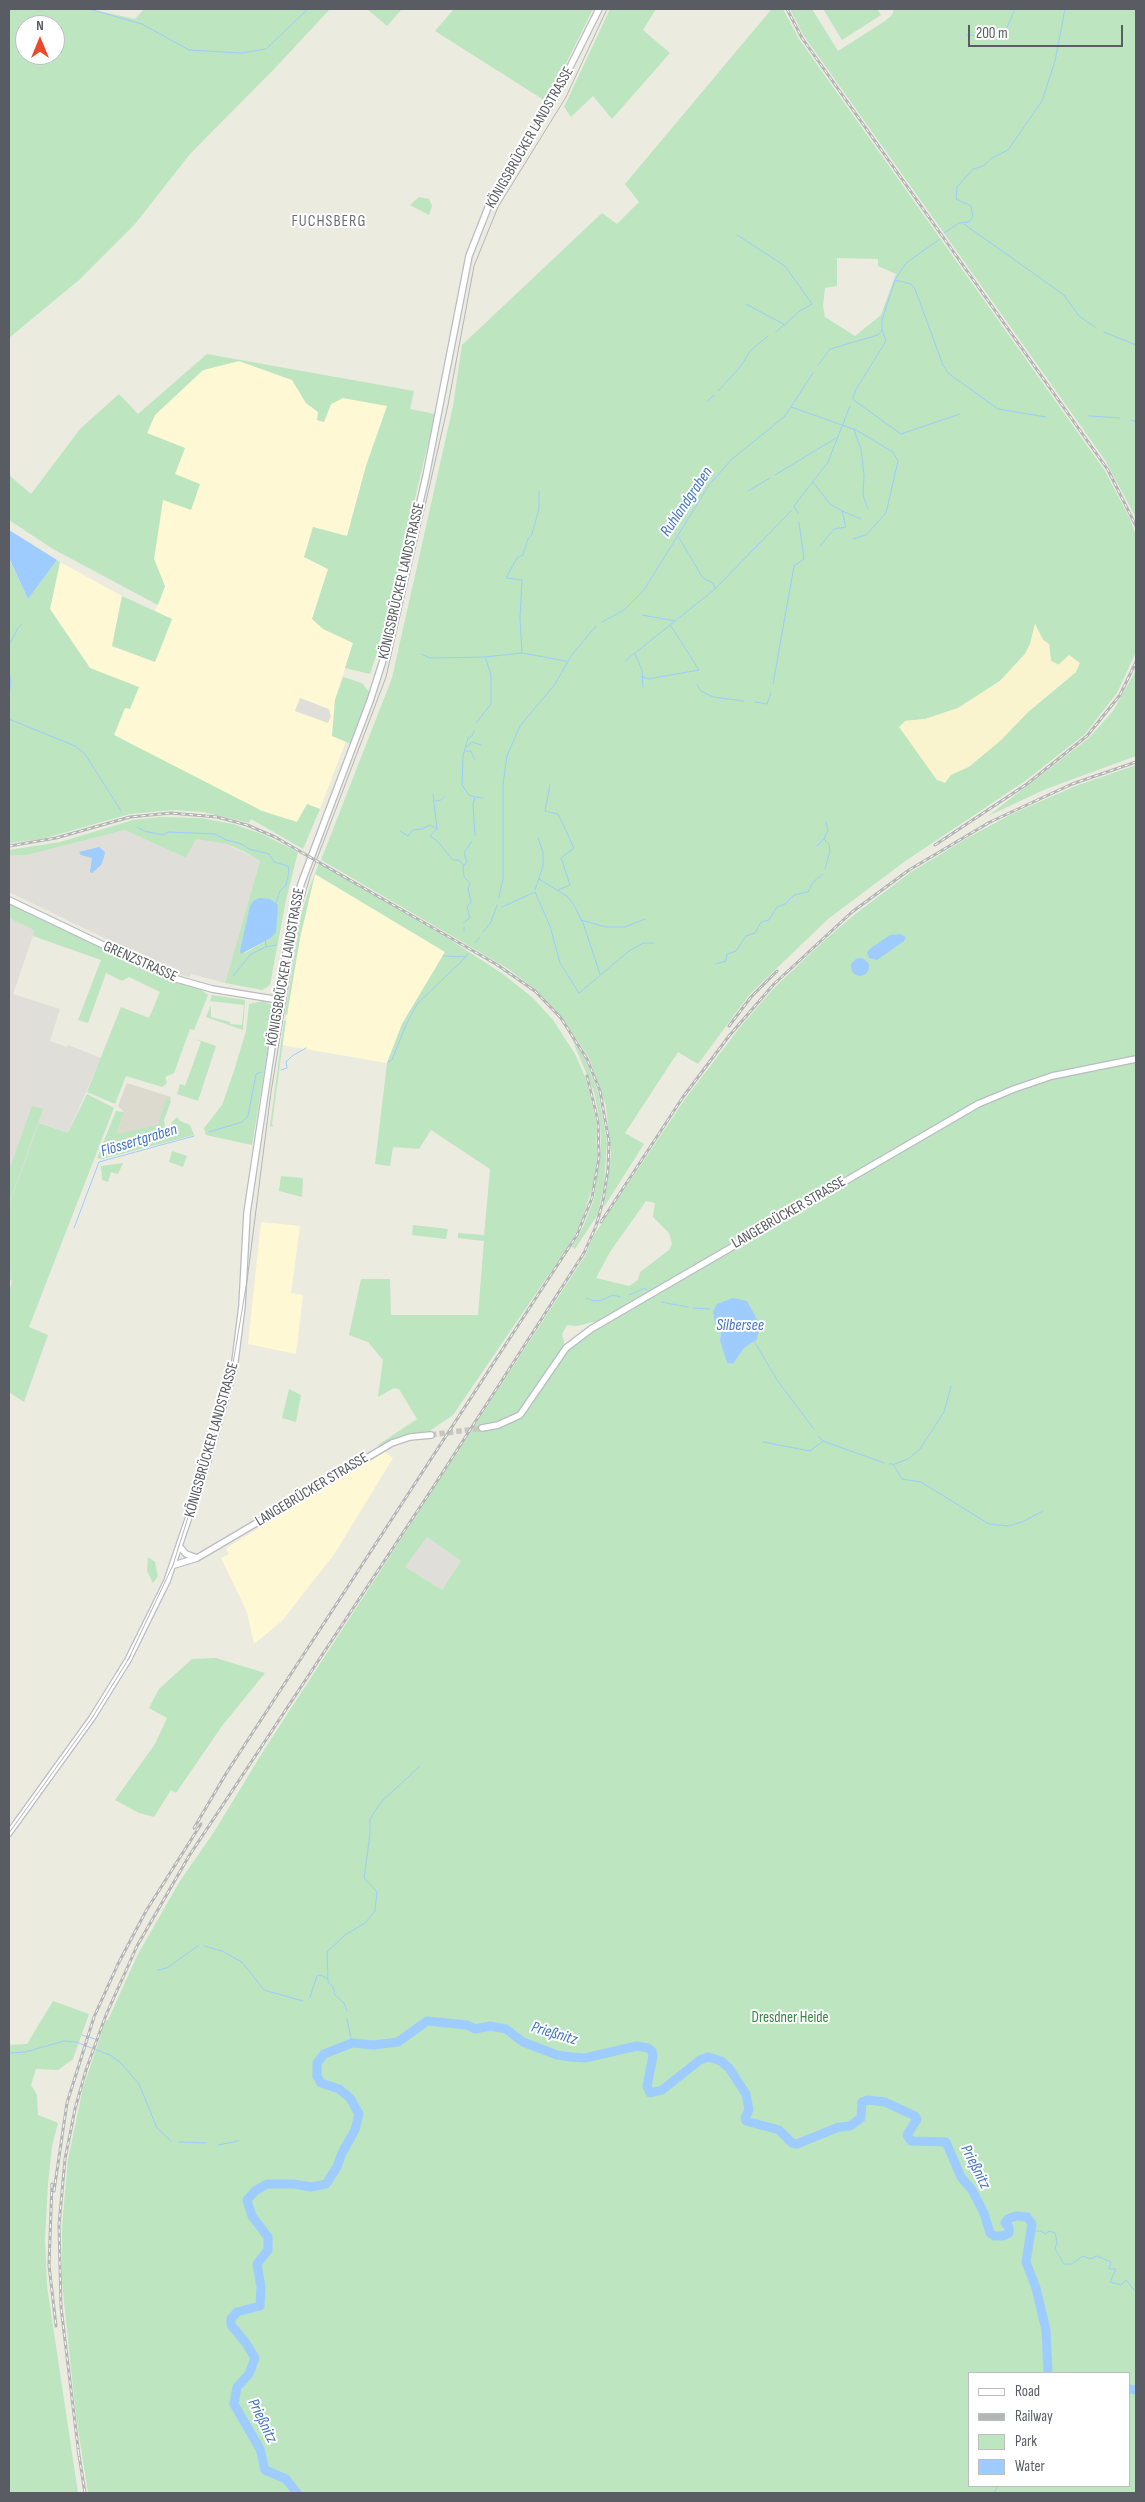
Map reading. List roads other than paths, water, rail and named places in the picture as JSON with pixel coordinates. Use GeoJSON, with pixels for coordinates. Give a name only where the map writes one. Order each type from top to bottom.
{"type":"FeatureCollection","features":[{"type":"Feature","properties":{"kind":"main road","name":"KÖNIGSBRÜCKER LANDSTRASSE"},"geometry":{"type":"LineString","coordinates":[[9,1833],[108,1694],[132,1652],[174,1565],[217,1434],[234,1369],[242,1306],[247,1213],[288,940],[301,884],[370,701],[385,654],[424,484],[469,256],[489,205],[553,101],[599,9]]}},
{"type":"Feature","properties":{"kind":"main road","name":"GRENZSTRASSE"},"geometry":{"type":"LineString","coordinates":[[9,900],[170,977],[212,989],[279,1000]]}},
{"type":"Feature","properties":{"kind":"main road","name":"LANGEBRÜCKER STRASSE"},"geometry":{"type":"LineString","coordinates":[[482,1428],[498,1425],[520,1415],[560,1356],[584,1333],[978,1104],[1014,1088],[1052,1076],[1136,1058]]}},
{"type":"Feature","properties":{"kind":"main road","name":"LANGEBRÜCKER STRASSE"},"geometry":{"type":"LineString","coordinates":[[174,1565],[197,1558],[385,1447],[410,1437],[431,1434]]}},
{"type":"Feature","properties":{"kind":"main road"},"geometry":{"type":"LineString","coordinates":[[180,1547],[188,1555],[197,1558]]}},
{"type":"Feature","properties":{"kind":"water"},"geometry":{"type":"Polygon","coordinates":[[[9,530],[57,560],[28,599],[9,558],[9,530]]]}},
{"type":"Feature","properties":{"kind":"water"},"geometry":{"type":"Polygon","coordinates":[[[99,847],[105,852],[104,857],[101,865],[92,873],[90,872],[92,858],[81,855],[79,852],[99,847]]]}},
{"type":"Feature","properties":{"kind":"water"},"geometry":{"type":"Polygon","coordinates":[[[259,898],[270,899],[278,905],[276,932],[271,938],[241,954],[240,950],[250,906],[253,901],[259,898]]]}},
{"type":"Feature","properties":{"kind":"water"},"geometry":{"type":"Polygon","coordinates":[[[900,934],[906,937],[904,941],[877,960],[869,958],[867,952],[871,948],[890,935],[900,934]]]}},
{"type":"Feature","properties":{"kind":"water"},"geometry":{"type":"Polygon","coordinates":[[[860,958],[866,961],[869,967],[866,973],[860,976],[854,973],[851,967],[854,961],[860,958]]]}},
{"type":"Feature","properties":{"kind":"water","name":"Silbersee"},"geometry":{"type":"Polygon","coordinates":[[[733,1298],[747,1301],[760,1325],[757,1339],[744,1348],[733,1364],[727,1363],[720,1341],[721,1331],[715,1324],[713,1311],[717,1304],[733,1298]]]}},
{"type":"Feature","properties":{"kind":"waterway"},"geometry":{"type":"LineString","coordinates":[[89,9],[142,24],[189,50],[241,53],[266,49],[308,9]]}},
{"type":"Feature","properties":{"kind":"waterway"},"geometry":{"type":"LineString","coordinates":[[967,35],[1003,37],[1015,9]]}},
{"type":"Feature","properties":{"kind":"waterway","name":"Ruhlandgraben"},"geometry":{"type":"LineString","coordinates":[[944,233],[959,223],[969,222],[973,217],[971,206],[956,199],[957,187],[973,169],[983,166],[992,158],[1008,150],[1042,101],[1055,61],[1065,9]]}},
{"type":"Feature","properties":{"kind":"waterway"},"geometry":{"type":"LineString","coordinates":[[964,224],[1064,295],[1079,316],[1096,328]]}},
{"type":"Feature","properties":{"kind":"waterway"},"geometry":{"type":"LineString","coordinates":[[737,235],[785,266],[812,304],[800,311],[776,332]]}},
{"type":"Feature","properties":{"kind":"waterway","name":"Ruhlandgraben"},"geometry":{"type":"LineString","coordinates":[[818,365],[830,349],[878,335],[882,330],[882,320],[895,280],[906,263],[940,239]]}},
{"type":"Feature","properties":{"kind":"waterway"},"geometry":{"type":"LineString","coordinates":[[895,280],[911,284],[915,289],[943,365],[948,373],[998,409],[1046,417]]}},
{"type":"Feature","properties":{"kind":"waterway"},"geometry":{"type":"LineString","coordinates":[[746,304],[785,325]]}},
{"type":"Feature","properties":{"kind":"waterway"},"geometry":{"type":"LineString","coordinates":[[882,330],[886,341],[855,391],[853,398],[855,401],[901,434],[960,414]]}},
{"type":"Feature","properties":{"kind":"waterway"},"geometry":{"type":"LineString","coordinates":[[1104,332],[1136,345]]}},
{"type":"Feature","properties":{"kind":"waterway"},"geometry":{"type":"LineString","coordinates":[[718,391],[741,366],[751,350],[768,336]]}},
{"type":"Feature","properties":{"kind":"waterway","name":"Ruhlandgraben"},"geometry":{"type":"LineString","coordinates":[[602,622],[624,610],[644,590],[709,485],[731,460],[785,416],[813,373]]}},
{"type":"Feature","properties":{"kind":"waterway"},"geometry":{"type":"LineString","coordinates":[[708,401],[714,395]]}},
{"type":"Feature","properties":{"kind":"waterway"},"geometry":{"type":"LineString","coordinates":[[798,513],[794,506],[828,462],[850,406]]}},
{"type":"Feature","properties":{"kind":"waterway"},"geometry":{"type":"LineString","coordinates":[[791,407],[856,430],[893,452],[898,461],[886,513],[866,535],[853,539]]}},
{"type":"Feature","properties":{"kind":"waterway"},"geometry":{"type":"LineString","coordinates":[[1089,416],[1120,418]]}},
{"type":"Feature","properties":{"kind":"waterway"},"geometry":{"type":"LineString","coordinates":[[1131,420],[1136,422]]}},
{"type":"Feature","properties":{"kind":"waterway"},"geometry":{"type":"LineString","coordinates":[[854,430],[861,449],[864,475],[863,495],[868,509]]}},
{"type":"Feature","properties":{"kind":"waterway"},"geometry":{"type":"LineString","coordinates":[[775,475],[836,438]]}},
{"type":"Feature","properties":{"kind":"waterway"},"geometry":{"type":"LineString","coordinates":[[748,491],[770,478]]}},
{"type":"Feature","properties":{"kind":"waterway"},"geometry":{"type":"LineString","coordinates":[[813,482],[830,504],[842,511],[846,527],[834,529],[820,546]]}},
{"type":"Feature","properties":{"kind":"waterway"},"geometry":{"type":"LineString","coordinates":[[522,653],[520,618],[522,580],[506,578],[517,558],[523,555],[528,539],[532,534],[539,509],[539,491]]}},
{"type":"Feature","properties":{"kind":"waterway"},"geometry":{"type":"LineString","coordinates":[[625,661],[715,589],[791,511]]}},
{"type":"Feature","properties":{"kind":"waterway"},"geometry":{"type":"LineString","coordinates":[[842,511],[861,519]]}},
{"type":"Feature","properties":{"kind":"waterway"},"geometry":{"type":"LineString","coordinates":[[773,684],[794,566],[804,559],[799,522]]}},
{"type":"Feature","properties":{"kind":"waterway"},"geometry":{"type":"LineString","coordinates":[[678,536],[703,578],[713,583],[715,588]]}},
{"type":"Feature","properties":{"kind":"waterway"},"geometry":{"type":"LineString","coordinates":[[642,615],[675,621]]}},
{"type":"Feature","properties":{"kind":"waterway"},"geometry":{"type":"LineString","coordinates":[[9,645],[22,624]]}},
{"type":"Feature","properties":{"kind":"waterway","name":"Ruhlandgraben"},"geometry":{"type":"LineString","coordinates":[[499,897],[503,879],[503,784],[507,756],[520,726],[555,684],[571,656],[596,626]]}},
{"type":"Feature","properties":{"kind":"waterway"},"geometry":{"type":"LineString","coordinates":[[641,676],[648,679],[699,670],[671,626]]}},
{"type":"Feature","properties":{"kind":"waterway"},"geometry":{"type":"LineString","coordinates":[[421,654],[430,658],[485,657],[522,653],[566,661]]}},
{"type":"Feature","properties":{"kind":"waterway"},"geometry":{"type":"LineString","coordinates":[[635,654],[642,670],[643,687]]}},
{"type":"Feature","properties":{"kind":"waterway"},"geometry":{"type":"LineString","coordinates":[[476,723],[491,704],[491,675],[486,659]]}},
{"type":"Feature","properties":{"kind":"waterway"},"geometry":{"type":"LineString","coordinates":[[9,671],[11,683],[9,694]]}},
{"type":"Feature","properties":{"kind":"waterway"},"geometry":{"type":"LineString","coordinates":[[697,685],[701,691],[713,697],[744,701]]}},
{"type":"Feature","properties":{"kind":"waterway"},"geometry":{"type":"LineString","coordinates":[[755,702],[767,704],[771,693]]}},
{"type":"Feature","properties":{"kind":"waterway","name":"Ruhlandgraben"},"geometry":{"type":"LineString","coordinates":[[9,719],[75,746],[85,754],[121,811]]}},
{"type":"Feature","properties":{"kind":"waterway"},"geometry":{"type":"LineString","coordinates":[[474,731],[472,736],[468,738],[463,756],[462,785],[469,795],[475,797],[473,804],[475,836]]}},
{"type":"Feature","properties":{"kind":"waterway"},"geometry":{"type":"LineString","coordinates":[[467,747],[472,742],[481,745]]}},
{"type":"Feature","properties":{"kind":"waterway"},"geometry":{"type":"LineString","coordinates":[[466,751],[471,751],[475,760]]}},
{"type":"Feature","properties":{"kind":"waterway"},"geometry":{"type":"LineString","coordinates":[[550,785],[545,811],[558,814],[574,848],[561,858],[570,885],[558,890]]}},
{"type":"Feature","properties":{"kind":"waterway"},"geometry":{"type":"LineString","coordinates":[[433,794],[437,829],[430,836],[438,842],[453,860],[458,860],[464,865]]}},
{"type":"Feature","properties":{"kind":"waterway"},"geometry":{"type":"LineString","coordinates":[[436,801],[441,800],[445,796]]}},
{"type":"Feature","properties":{"kind":"waterway"},"geometry":{"type":"LineString","coordinates":[[476,797],[483,798]]}},
{"type":"Feature","properties":{"kind":"waterway"},"geometry":{"type":"LineString","coordinates":[[825,869],[830,851],[829,844],[824,839],[828,830],[826,822]]}},
{"type":"Feature","properties":{"kind":"waterway"},"geometry":{"type":"LineString","coordinates":[[400,831],[408,836],[413,830],[422,829],[430,825],[437,829]]}},
{"type":"Feature","properties":{"kind":"waterway","name":"Ruhlandgraben"},"geometry":{"type":"LineString","coordinates":[[137,827],[144,831],[163,835],[168,832],[215,834],[226,840],[242,844],[249,849],[269,854],[274,862],[288,866],[289,871],[286,885],[280,891],[276,903]]}},
{"type":"Feature","properties":{"kind":"waterway"},"geometry":{"type":"LineString","coordinates":[[535,890],[543,866],[543,852],[538,838]]}},
{"type":"Feature","properties":{"kind":"waterway"},"geometry":{"type":"LineString","coordinates":[[817,846],[824,839]]}},
{"type":"Feature","properties":{"kind":"waterway"},"geometry":{"type":"LineString","coordinates":[[464,922],[470,918],[467,907],[471,902],[468,889],[470,883],[464,877],[463,866],[467,862],[464,853],[472,841]]}},
{"type":"Feature","properties":{"kind":"waterway"},"geometry":{"type":"LineString","coordinates":[[716,964],[726,961],[727,954],[736,951],[746,936],[755,933],[761,922],[769,920],[777,907],[785,904],[794,895],[808,892],[813,882],[823,874]]}},
{"type":"Feature","properties":{"kind":"waterway"},"geometry":{"type":"LineString","coordinates":[[539,879],[568,897],[574,905],[583,923],[600,974]]}},
{"type":"Feature","properties":{"kind":"waterway"},"geometry":{"type":"LineString","coordinates":[[502,907],[535,892],[550,926],[560,963],[579,993],[629,951],[643,943],[654,943]]}},
{"type":"Feature","properties":{"kind":"waterway","name":"Ruhlandgraben"},"geometry":{"type":"LineString","coordinates":[[483,932],[491,922],[497,905]]}},
{"type":"Feature","properties":{"kind":"waterway"},"geometry":{"type":"LineString","coordinates":[[581,920],[606,927],[625,927],[645,919]]}},
{"type":"Feature","properties":{"kind":"waterway","name":"Ruhlandgraben"},"geometry":{"type":"LineString","coordinates":[[475,943],[480,937]]}},
{"type":"Feature","properties":{"kind":"waterway","name":"Ruhlandgraben"},"geometry":{"type":"LineString","coordinates":[[265,938],[266,947],[276,945]]}},
{"type":"Feature","properties":{"kind":"waterway"},"geometry":{"type":"LineString","coordinates":[[233,976],[250,955],[265,947]]}},
{"type":"Feature","properties":{"kind":"waterway","name":"Ruhlandgraben"},"geometry":{"type":"LineString","coordinates":[[443,956],[466,957],[468,954]]}},
{"type":"Feature","properties":{"kind":"waterway","name":"Flössertgraben"},"geometry":{"type":"LineString","coordinates":[[388,1062],[392,1060],[405,1027],[417,1004],[466,957]]}},
{"type":"Feature","properties":{"kind":"waterway","name":"Flössertgraben"},"geometry":{"type":"LineString","coordinates":[[281,1070],[287,1068],[286,1062],[292,1056],[306,1048]]}},
{"type":"Feature","properties":{"kind":"waterway","name":"Flössertgraben"},"geometry":{"type":"LineString","coordinates":[[209,1132],[242,1122],[248,1116],[256,1074],[261,1072]]}},
{"type":"Feature","properties":{"kind":"waterway","name":"Flössertgraben"},"geometry":{"type":"LineString","coordinates":[[74,1228],[99,1162],[194,1136]]}},
{"type":"Feature","properties":{"kind":"waterway"},"geometry":{"type":"LineString","coordinates":[[629,1295],[645,1288],[647,1290]]}},
{"type":"Feature","properties":{"kind":"waterway"},"geometry":{"type":"LineString","coordinates":[[586,1298],[594,1301],[613,1295],[620,1297]]}},
{"type":"Feature","properties":{"kind":"waterway"},"geometry":{"type":"LineString","coordinates":[[661,1302],[688,1307]]}},
{"type":"Feature","properties":{"kind":"waterway"},"geometry":{"type":"LineString","coordinates":[[693,1308],[710,1309]]}},
{"type":"Feature","properties":{"kind":"waterway"},"geometry":{"type":"LineString","coordinates":[[754,1341],[777,1380],[814,1429]]}},
{"type":"Feature","properties":{"kind":"waterway"},"geometry":{"type":"LineString","coordinates":[[895,1464],[908,1459],[920,1449],[944,1412],[951,1386]]}},
{"type":"Feature","properties":{"kind":"waterway"},"geometry":{"type":"LineString","coordinates":[[818,1436],[823,1441],[884,1463]]}},
{"type":"Feature","properties":{"kind":"waterway"},"geometry":{"type":"LineString","coordinates":[[763,1442],[810,1451],[823,1441]]}},
{"type":"Feature","properties":{"kind":"waterway"},"geometry":{"type":"LineString","coordinates":[[890,1464],[893,1464],[902,1479],[921,1482],[989,1524],[1008,1526],[1022,1522],[1043,1511]]}},
{"type":"Feature","properties":{"kind":"waterway"},"geometry":{"type":"LineString","coordinates":[[347,2011],[344,2003],[335,1995],[333,1987],[328,1982],[327,1952],[345,1935],[365,1923],[375,1911],[377,1892],[364,1878],[370,1834],[370,1819],[381,1802],[419,1767]]}},
{"type":"Feature","properties":{"kind":"waterway"},"geometry":{"type":"LineString","coordinates":[[158,1970],[167,1968],[199,1945]]}},
{"type":"Feature","properties":{"kind":"waterway"},"geometry":{"type":"LineString","coordinates":[[204,1946],[222,1951],[242,1962],[264,1990],[303,2001]]}},
{"type":"Feature","properties":{"kind":"waterway"},"geometry":{"type":"LineString","coordinates":[[310,1997],[317,1976],[321,1975],[328,1979]]}},
{"type":"Feature","properties":{"kind":"waterway"},"geometry":{"type":"LineString","coordinates":[[347,2019],[352,2043]]}},
{"type":"Feature","properties":{"kind":"waterway","name":"Prießnitz"},"geometry":{"type":"LineString","coordinates":[[297,2493],[286,2479],[265,2470],[260,2449],[234,2404],[237,2387],[249,2374],[255,2358],[246,2343],[231,2325],[231,2319],[237,2312],[260,2306],[261,2287],[257,2264],[268,2250],[268,2237],[252,2216],[247,2200],[255,2191],[267,2184],[294,2184],[311,2187],[326,2184],[337,2167],[342,2153],[355,2130],[359,2114],[350,2098],[339,2089],[321,2083],[317,2076],[317,2063],[324,2054],[352,2043],[374,2045],[398,2042],[427,2021],[467,2025],[475,2029],[490,2026],[506,2029],[523,2042],[557,2055],[571,2057],[585,2058],[637,2046],[648,2048],[652,2051],[653,2056],[647,2086],[650,2093],[662,2090],[700,2060],[708,2057],[721,2061],[729,2068],[746,2094],[749,2110],[745,2118],[746,2121],[779,2130],[792,2143],[797,2144],[839,2127],[850,2126],[861,2118],[862,2102],[868,2100],[885,2102],[915,2116],[917,2119],[907,2135],[911,2141],[946,2142],[961,2177],[972,2190],[984,2213],[990,2233],[994,2236],[1003,2236],[1009,2233],[1009,2227],[1005,2223],[1008,2219],[1016,2216],[1027,2217],[1032,2224],[1026,2262],[1036,2288],[1046,2330],[1048,2372]]}},
{"type":"Feature","properties":{"kind":"waterway"},"geometry":{"type":"LineString","coordinates":[[82,2035],[98,2040]]}},
{"type":"Feature","properties":{"kind":"waterway"},"geometry":{"type":"LineString","coordinates":[[9,2053],[25,2052],[64,2041],[76,2042],[110,2055],[120,2062],[139,2084],[157,2128],[171,2141]]}},
{"type":"Feature","properties":{"kind":"waterway"},"geometry":{"type":"LineString","coordinates":[[218,2145],[239,2141]]}},
{"type":"Feature","properties":{"kind":"waterway"},"geometry":{"type":"LineString","coordinates":[[179,2142],[206,2143]]}},
{"type":"Feature","properties":{"kind":"waterway"},"geometry":{"type":"LineString","coordinates":[[1032,2231],[1041,2231],[1046,2234],[1049,2231],[1055,2233],[1057,2242],[1055,2249],[1064,2264],[1072,2264],[1083,2256],[1090,2259],[1097,2256],[1111,2262],[1109,2269],[1116,2269],[1110,2282],[1121,2285],[1126,2280],[1136,2292]]}},
{"type":"Feature","properties":{"kind":"waterway","name":"Prießnitz"},"geometry":{"type":"LineString","coordinates":[[1130,2389],[1136,2390]]}},
{"type":"Feature","properties":{"kind":"waterway"},"geometry":{"type":"LineString","coordinates":[[994,2493],[997,2487]]}},
{"type":"Feature","properties":{"kind":"tunnel"},"geometry":{"type":"LineString","coordinates":[[431,1435],[482,1428]]}},
{"type":"Feature","properties":{"kind":"tram line"},"geometry":{"type":"LineString","coordinates":[[128,1660],[173,1565],[229,1387],[247,1281],[271,1092],[301,908],[310,877],[386,677],[448,405],[474,266],[498,207],[566,97],[607,9]]}},
{"type":"Feature","properties":{"kind":"tram line"},"geometry":{"type":"LineString","coordinates":[[9,1833],[92,1718],[131,1655]]}},
{"type":"Feature","properties":{"kind":"railway"},"geometry":{"type":"LineString","coordinates":[[787,9],[802,38],[1108,470],[1136,526]]}},
{"type":"Feature","properties":{"kind":"railway"},"geometry":{"type":"LineString","coordinates":[[935,845],[1027,784],[1087,736],[1120,695],[1136,662]]}},
{"type":"Feature","properties":{"kind":"railway"},"geometry":{"type":"LineString","coordinates":[[601,1222],[683,1097],[729,1036],[774,984],[852,912],[909,870],[990,822],[1072,784],[1136,762]]}},
{"type":"Feature","properties":{"kind":"railway"},"geometry":{"type":"LineString","coordinates":[[9,846],[56,838],[130,817],[171,813],[217,817],[247,825],[275,837],[496,964],[535,991],[561,1018],[587,1059],[600,1091],[609,1142],[608,1169],[603,1201],[596,1226],[584,1253],[432,1489],[189,1856],[137,1946],[106,2015],[86,2070],[75,2109],[65,2159],[59,2225],[61,2307],[79,2456]]}},
{"type":"Feature","properties":{"kind":"railway"},"geometry":{"type":"LineString","coordinates":[[729,1026],[751,997],[777,971]]}},
{"type":"Feature","properties":{"kind":"railway"},"geometry":{"type":"LineString","coordinates":[[194,1828],[227,1772],[577,1235],[592,1198],[599,1157],[598,1121],[587,1076]]}},
{"type":"Feature","properties":{"kind":"railway"},"geometry":{"type":"LineString","coordinates":[[54,2191],[67,2103],[94,2017],[118,1964],[146,1911],[201,1824]]}},
{"type":"Feature","properties":{"kind":"railway"},"geometry":{"type":"LineString","coordinates":[[52,2184],[49,2265],[56,2326]]}},
{"type":"Feature","properties":{"kind":"railway"},"geometry":{"type":"LineString","coordinates":[[78,2449],[85,2493]]}},
{"type":"Feature","properties":{"kind":"district","name":"FUCHSBERG"},"geometry":{"type":"Point","coordinates":[329,222]}},
{"type":"Feature","properties":{"kind":"park label","name":"Dresdner Heide"},"geometry":{"type":"Point","coordinates":[790,2018]}}]}
